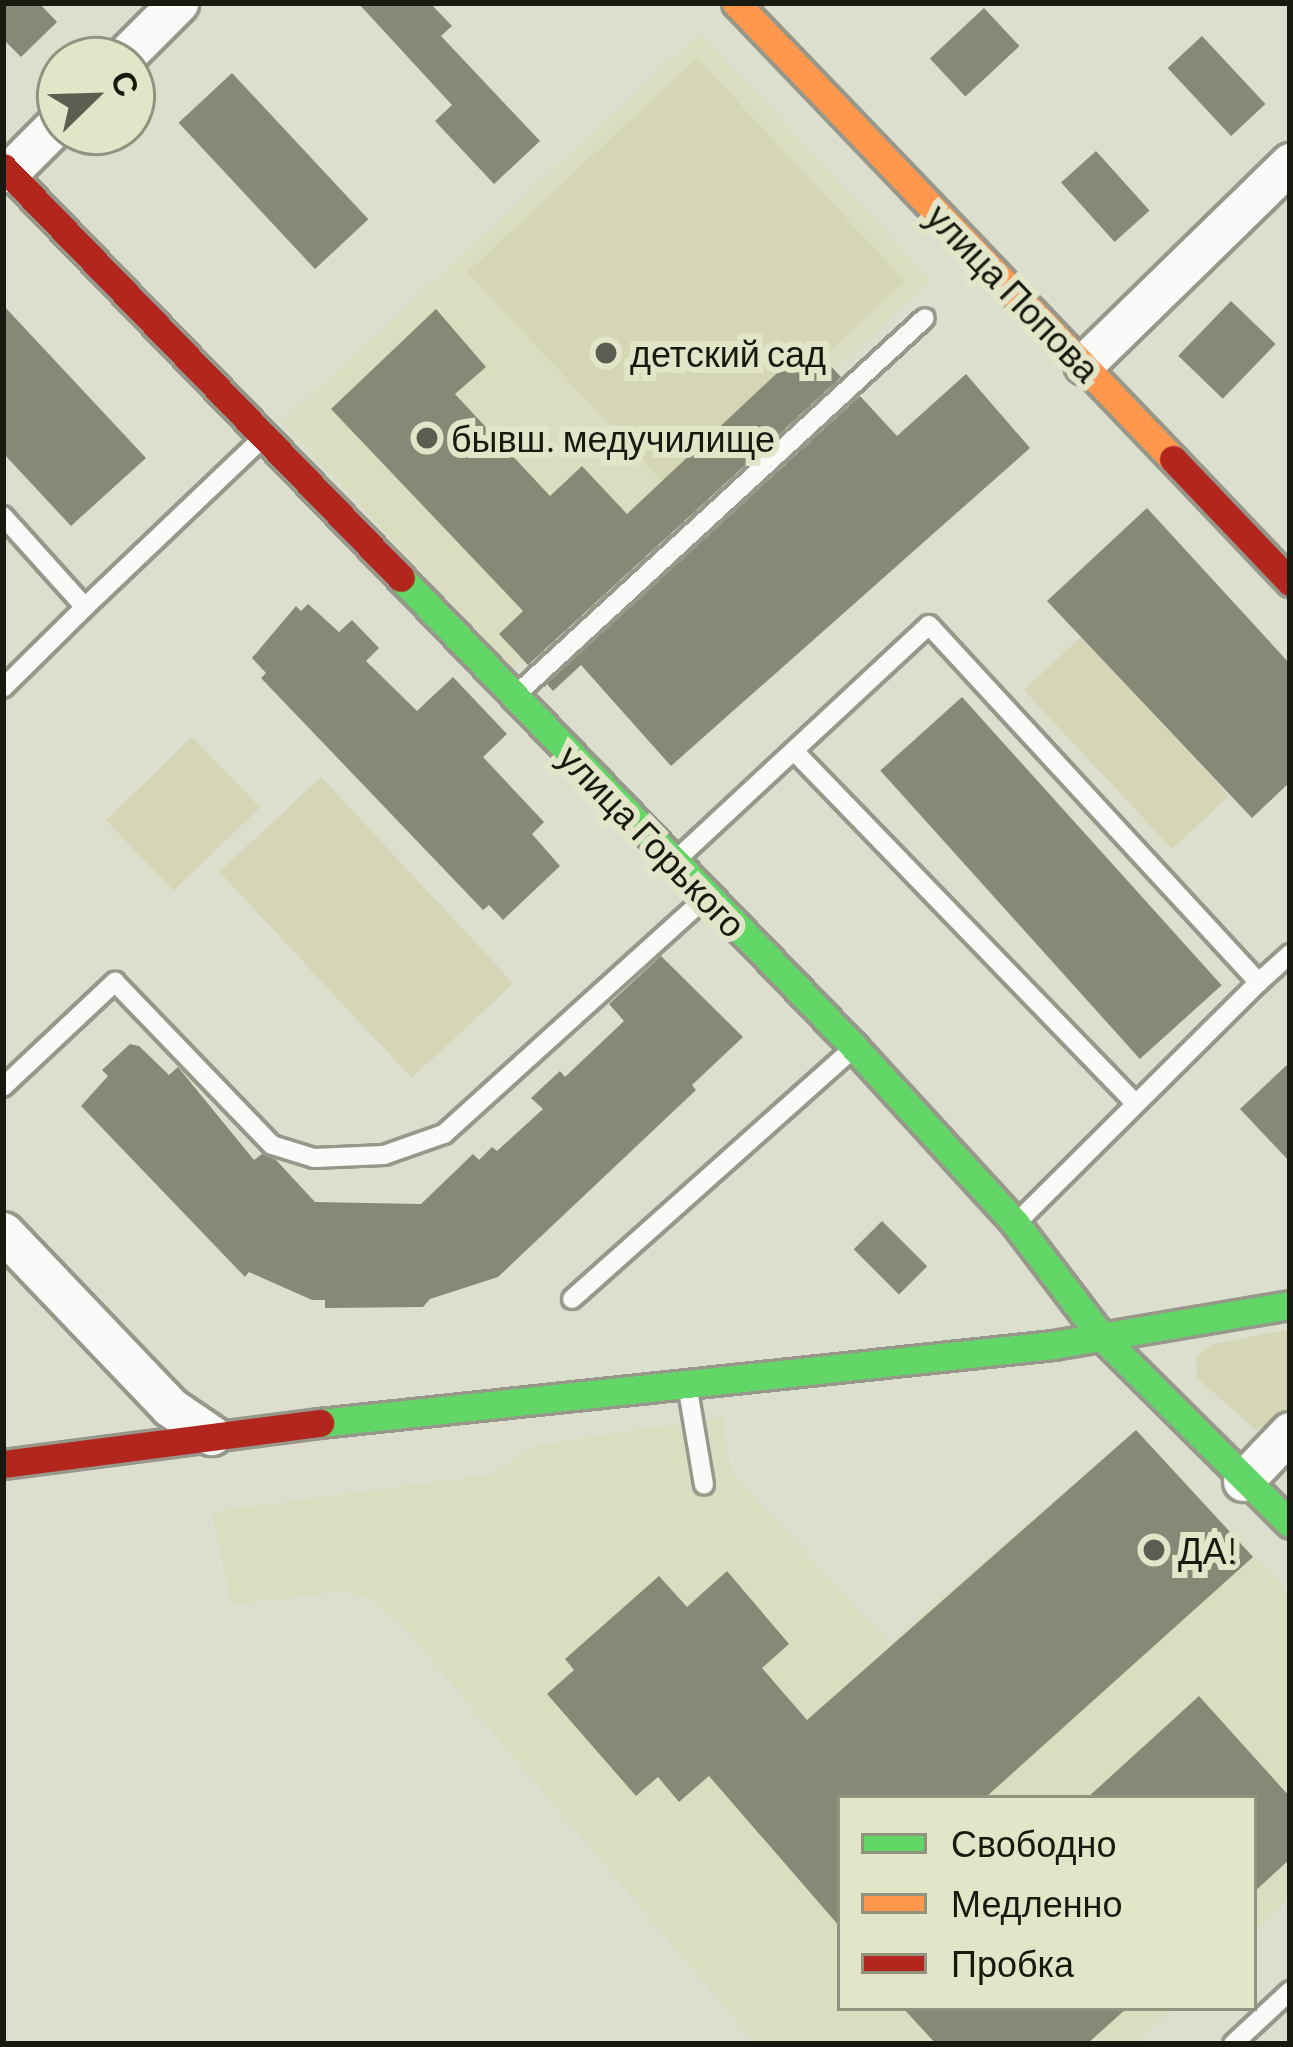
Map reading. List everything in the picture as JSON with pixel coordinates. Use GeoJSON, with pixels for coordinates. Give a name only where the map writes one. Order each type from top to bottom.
{"type":"FeatureCollection","features":[{"type":"Feature","properties":{"kind":"street"},"geometry":{"type":"LineString","coordinates":[[145,36],[178,3]]}},
{"type":"Feature","properties":{"kind":"street","name":"улица Попова"},"geometry":{"type":"LineString","coordinates":[[736,3],[1290,582]]}},
{"type":"Feature","properties":{"kind":"street"},"geometry":{"type":"LineString","coordinates":[[6,170],[36,143]]}},
{"type":"Feature","properties":{"kind":"street"},"geometry":{"type":"LineString","coordinates":[[1084,364],[1290,163]]}},
{"type":"Feature","properties":{"kind":"street","name":"улица Горького"},"geometry":{"type":"LineString","coordinates":[[6,170],[854,1047],[1015,1223],[1102,1337],[1290,1524]]}},
{"type":"Feature","properties":{"kind":"street"},"geometry":{"type":"LineString","coordinates":[[3,1232],[170,1407],[211,1435]]}},
{"type":"Feature","properties":{"kind":"street"},"geometry":{"type":"LineString","coordinates":[[3,1464],[211,1435],[1102,1337],[1290,1305]]}},
{"type":"Feature","properties":{"kind":"street"},"geometry":{"type":"LineString","coordinates":[[1244,1480],[1290,1432]]}},
{"type":"Feature","properties":{"kind":"lane"},"geometry":{"type":"LineString","coordinates":[[514,696],[925,318]]}},
{"type":"Feature","properties":{"kind":"lane"},"geometry":{"type":"LineString","coordinates":[[3,688],[263,437]]}},
{"type":"Feature","properties":{"kind":"lane"},"geometry":{"type":"LineString","coordinates":[[3,516],[86,607]]}},
{"type":"Feature","properties":{"kind":"lane"},"geometry":{"type":"LineString","coordinates":[[674,861],[929,625],[1259,982]]}},
{"type":"Feature","properties":{"kind":"lane"},"geometry":{"type":"LineString","coordinates":[[795,752],[1134,1102]]}},
{"type":"Feature","properties":{"kind":"lane"},"geometry":{"type":"LineString","coordinates":[[3,1087],[115,982],[272,1145],[314,1158],[384,1155],[444,1135],[707,896]]}},
{"type":"Feature","properties":{"kind":"lane"},"geometry":{"type":"LineString","coordinates":[[1015,1223],[1290,954]]}},
{"type":"Feature","properties":{"kind":"lane"},"geometry":{"type":"LineString","coordinates":[[572,1299],[854,1047]]}},
{"type":"Feature","properties":{"kind":"lane"},"geometry":{"type":"LineString","coordinates":[[687,1386],[704,1486]]}},
{"type":"Feature","properties":{"kind":"lane"},"geometry":{"type":"LineString","coordinates":[[1233,2044],[1290,1991]]}},
{"type":"Feature","properties":{"kind":"shaded area","name":"детский сад"},"geometry":{"type":"Polygon","coordinates":[[[700,33],[931,280],[513,670],[282,422],[700,33]]]}},
{"type":"Feature","properties":{"kind":"shaded area"},"geometry":{"type":"Polygon","coordinates":[[[697,58],[905,281],[675,495],[467,272],[697,58]]]}},
{"type":"Feature","properties":{"kind":"shaded area"},"geometry":{"type":"Polygon","coordinates":[[[1081,637],[1229,796],[1172,849],[1024,690],[1081,637]]]}},
{"type":"Feature","properties":{"kind":"shaded area"},"geometry":{"type":"Polygon","coordinates":[[[192,737],[260,807],[174,891],[106,820],[192,737]]]}},
{"type":"Feature","properties":{"kind":"shaded area"},"geometry":{"type":"Polygon","coordinates":[[[321,777],[513,983],[412,1078],[219,872],[321,777]]]}},
{"type":"Feature","properties":{"kind":"shaded area"},"geometry":{"type":"Polygon","coordinates":[[[1290,1329],[1290,1406],[1257,1431],[1197,1378],[1196,1357],[1214,1344],[1290,1329]]]}},
{"type":"Feature","properties":{"kind":"shaded area"},"geometry":{"type":"Polygon","coordinates":[[[722,1417],[731,1472],[889,1643],[1136,1430],[1290,1593],[1290,1898],[1257,1929],[1257,1795],[837,1795],[837,2011],[1171,2011],[1135,2044],[756,2044],[406,1630],[372,1600],[347,1591],[231,1605],[212,1512],[493,1474],[534,1446],[722,1417]]]}},
{"type":"Feature","properties":{"kind":"building"},"geometry":{"type":"Polygon","coordinates":[[[3,3],[39,3],[57,22],[43,36],[36,36],[36,42],[21,57],[3,39],[3,3]]]}},
{"type":"Feature","properties":{"kind":"building"},"geometry":{"type":"Polygon","coordinates":[[[358,3],[430,3],[452,26],[441,36],[540,141],[494,184],[435,121],[452,105],[358,3]]]}},
{"type":"Feature","properties":{"kind":"building"},"geometry":{"type":"Polygon","coordinates":[[[984,8],[1019,46],[965,96],[930,58],[984,8]]]}},
{"type":"Feature","properties":{"kind":"building"},"geometry":{"type":"Polygon","coordinates":[[[1202,36],[1265,104],[1231,136],[1168,68],[1202,36]]]}},
{"type":"Feature","properties":{"kind":"building"},"geometry":{"type":"Polygon","coordinates":[[[232,73],[368,219],[315,269],[179,123],[232,73]]]}},
{"type":"Feature","properties":{"kind":"building"},"geometry":{"type":"Polygon","coordinates":[[[1096,151],[1150,210],[1115,242],[1061,182],[1096,151]]]}},
{"type":"Feature","properties":{"kind":"building"},"geometry":{"type":"Polygon","coordinates":[[[1231,301],[1276,344],[1223,399],[1178,356],[1231,301]]]}},
{"type":"Feature","properties":{"kind":"building"},"geometry":{"type":"Polygon","coordinates":[[[3,305],[146,458],[71,526],[3,453],[3,305]]]}},
{"type":"Feature","properties":{"kind":"building","name":"бывш. медучилище"},"geometry":{"type":"Polygon","coordinates":[[[436,309],[486,367],[455,394],[550,496],[582,466],[627,514],[809,343],[841,377],[528,665],[499,634],[523,611],[331,409],[436,309]]]}},
{"type":"Feature","properties":{"kind":"building"},"geometry":{"type":"Polygon","coordinates":[[[966,374],[1030,448],[671,766],[581,665],[553,691],[547,684],[860,396],[897,436],[966,374]]]}},
{"type":"Feature","properties":{"kind":"building"},"geometry":{"type":"Polygon","coordinates":[[[1147,508],[1290,664],[1290,782],[1252,818],[1047,601],[1147,508]]]}},
{"type":"Feature","properties":{"kind":"building"},"geometry":{"type":"Polygon","coordinates":[[[308,604],[339,632],[352,620],[379,648],[366,661],[417,711],[453,677],[507,734],[483,757],[544,822],[532,834],[560,866],[503,920],[489,905],[483,910],[261,678],[266,673],[252,658],[296,606],[301,611],[308,604]]]}},
{"type":"Feature","properties":{"kind":"building"},"geometry":{"type":"Polygon","coordinates":[[[962,697],[1222,985],[1140,1059],[880,771],[962,697]]]}},
{"type":"Feature","properties":{"kind":"building"},"geometry":{"type":"Polygon","coordinates":[[[661,956],[743,1037],[692,1085],[696,1090],[498,1277],[430,1299],[423,1307],[325,1308],[325,1300],[312,1300],[249,1272],[245,1277],[81,1106],[108,1076],[102,1070],[130,1044],[139,1046],[169,1075],[178,1067],[254,1160],[262,1154],[276,1160],[315,1202],[421,1204],[473,1154],[479,1160],[492,1147],[497,1151],[543,1109],[531,1098],[560,1071],[565,1077],[624,1021],[609,1004],[661,956]]]}},
{"type":"Feature","properties":{"kind":"building"},"geometry":{"type":"Polygon","coordinates":[[[1290,1062],[1290,1162],[1240,1109],[1290,1062]]]}},
{"type":"Feature","properties":{"kind":"building"},"geometry":{"type":"Polygon","coordinates":[[[882,1221],[927,1266],[899,1295],[854,1249],[882,1221]]]}},
{"type":"Feature","properties":{"kind":"building"},"geometry":{"type":"Polygon","coordinates":[[[1136,1430],[1253,1557],[988,1795],[837,1795],[837,1924],[709,1776],[679,1802],[658,1777],[636,1796],[547,1694],[574,1670],[565,1659],[659,1576],[687,1607],[727,1571],[789,1644],[762,1668],[807,1720],[1136,1430]]]}},
{"type":"Feature","properties":{"kind":"building"},"geometry":{"type":"Polygon","coordinates":[[[1199,1696],[1290,1797],[1290,1859],[1257,1889],[1257,1795],[1090,1795],[1199,1696]]]}},
{"type":"Feature","properties":{"kind":"building"},"geometry":{"type":"Polygon","coordinates":[[[906,2011],[1124,2011],[1087,2044],[936,2044],[906,2011]]]}},
{"type":"Feature","properties":{"kind":"traffic: fast"},"geometry":{"type":"LineString","coordinates":[[401,578],[854,1047],[1015,1223],[1102,1337],[1290,1524]]}},
{"type":"Feature","properties":{"kind":"traffic: fast"},"geometry":{"type":"LineString","coordinates":[[320,1423],[1053,1345],[1290,1305]]}},
{"type":"Feature","properties":{"kind":"traffic: slow"},"geometry":{"type":"LineString","coordinates":[[736,3],[1173,459]]}},
{"type":"Feature","properties":{"kind":"traffic: jam"},"geometry":{"type":"LineString","coordinates":[[3,167],[401,578]]}},
{"type":"Feature","properties":{"kind":"traffic: jam"},"geometry":{"type":"LineString","coordinates":[[1173,459],[1290,582]]}},
{"type":"Feature","properties":{"kind":"traffic: jam"},"geometry":{"type":"LineString","coordinates":[[3,1464],[320,1423]]}},
{"type":"Feature","properties":{"kind":"place","name":"детский сад"},"geometry":{"type":"Point","coordinates":[606,353]}},
{"type":"Feature","properties":{"kind":"place","name":"бывш. медучилище"},"geometry":{"type":"Point","coordinates":[427,438]}},
{"type":"Feature","properties":{"kind":"place","name":"ДА!"},"geometry":{"type":"Point","coordinates":[1154,1550]}}]}
